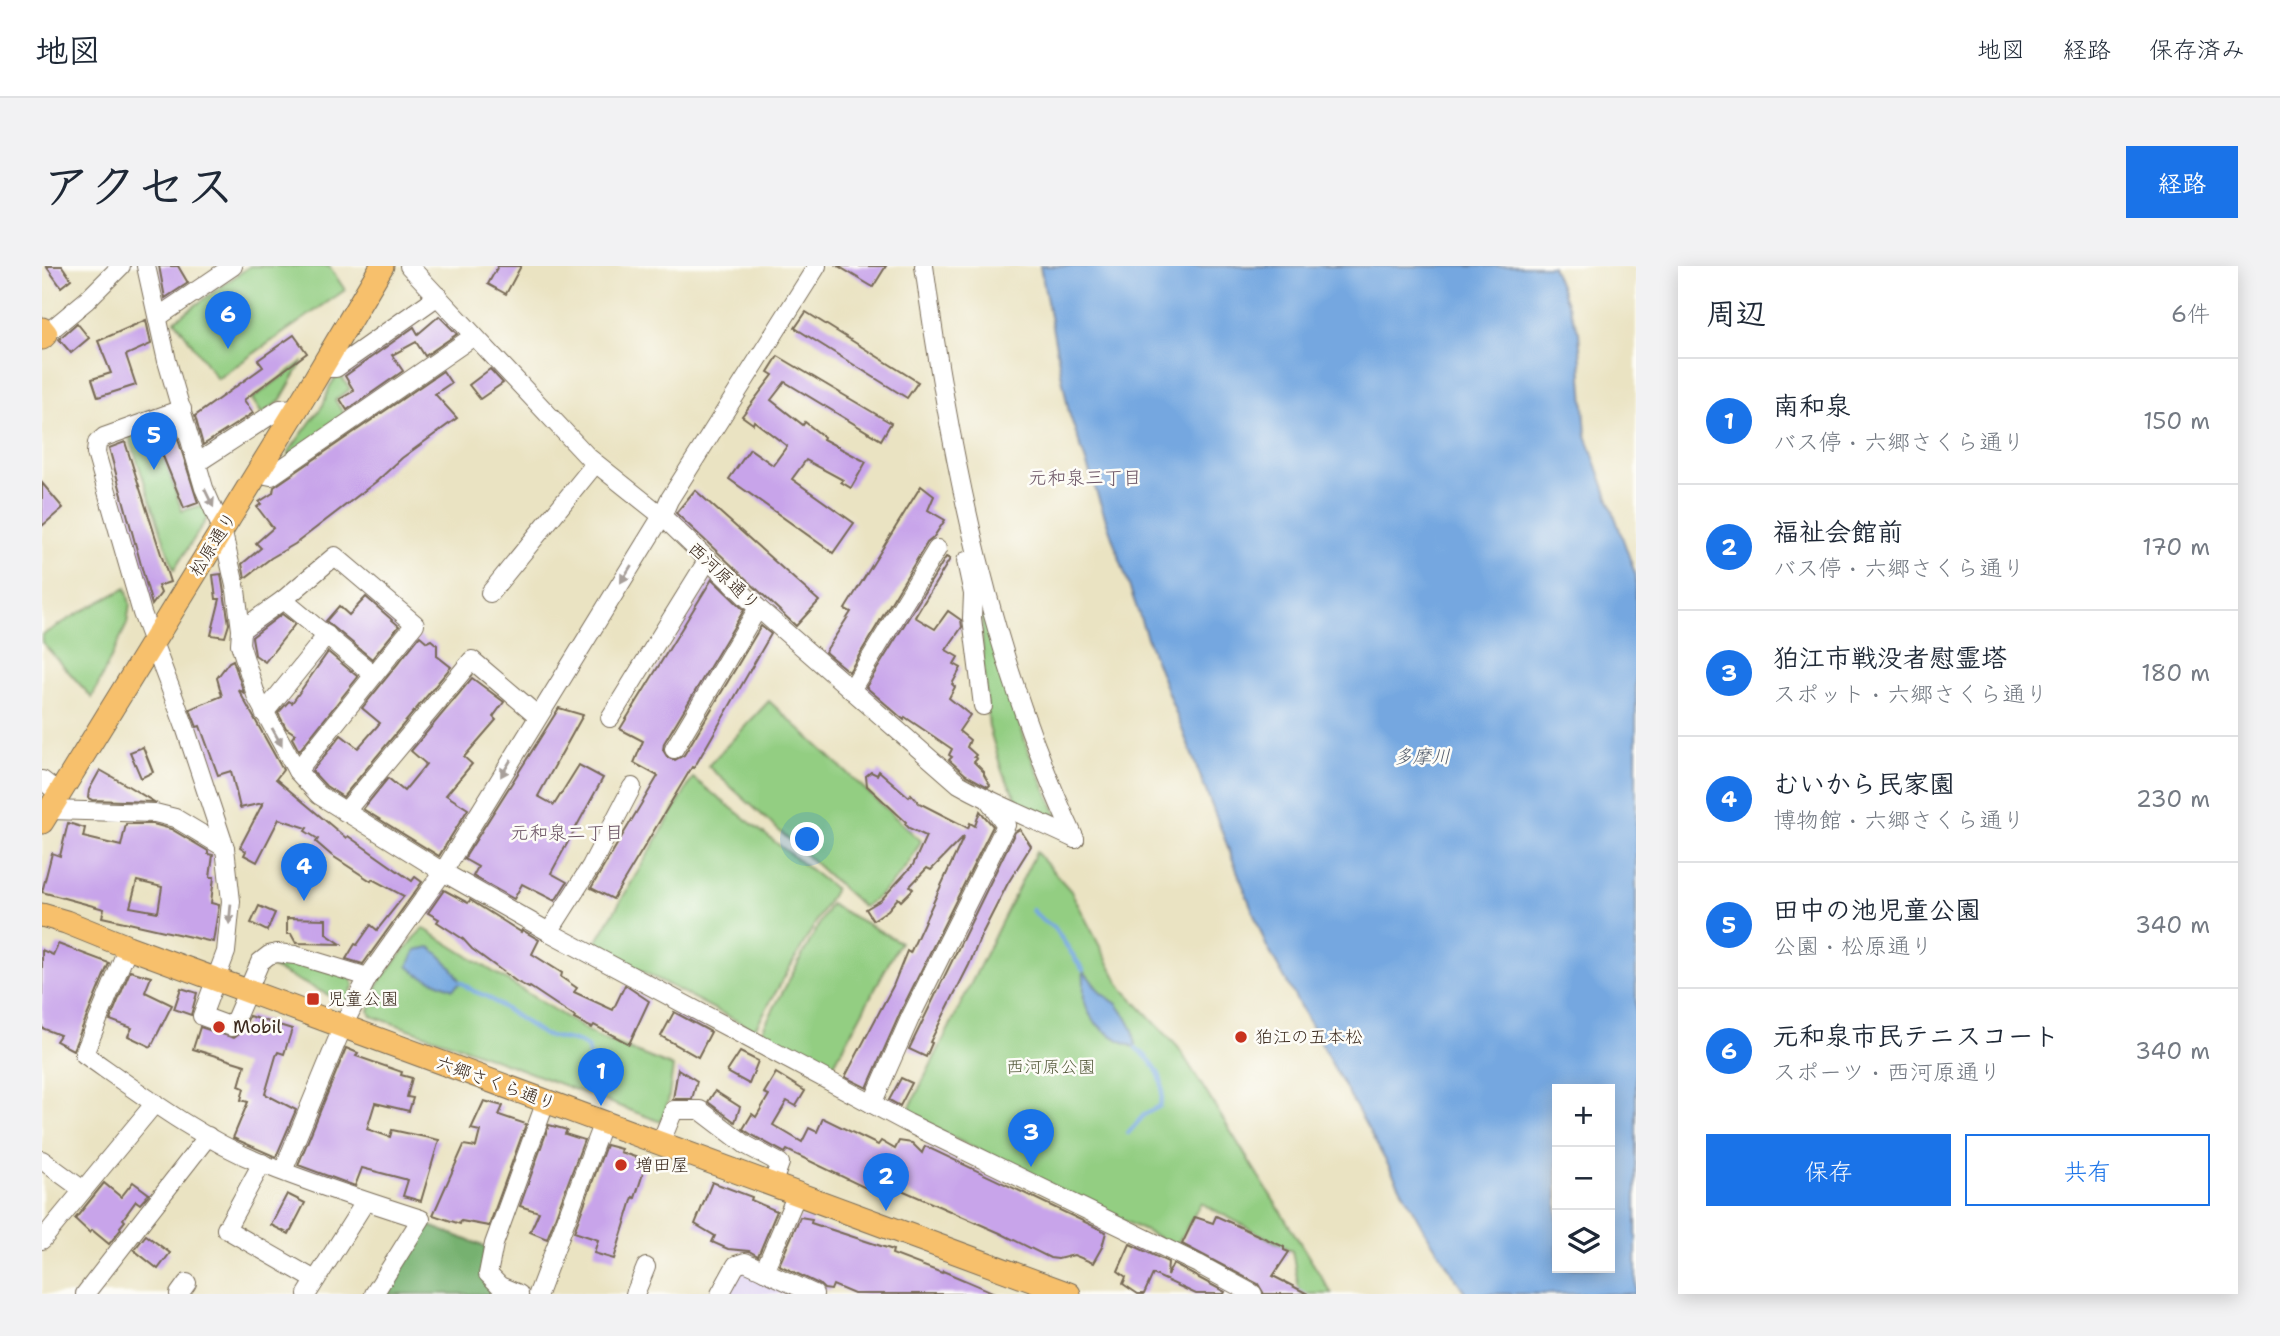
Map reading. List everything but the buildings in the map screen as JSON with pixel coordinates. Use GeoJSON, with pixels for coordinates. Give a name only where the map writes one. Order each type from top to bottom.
{"type":"FeatureCollection","features":[{"type":"Feature","properties":{"kind":"main road","name":"松原通り"},"geometry":{"type":"LineString","coordinates":[[48,801],[154,640],[298,408],[382,266]]}},
{"type":"Feature","properties":{"kind":"main road","name":"六郷さくら通り"},"geometry":{"type":"LineString","coordinates":[[42,915],[1069,1294]]}},
{"type":"Feature","properties":{"kind":"street"},"geometry":{"type":"LineString","coordinates":[[43,334],[86,300],[121,266]]}},
{"type":"Feature","properties":{"kind":"street"},"geometry":{"type":"LineString","coordinates":[[146,266],[162,343],[204,488],[222,529],[236,590],[240,644],[257,698],[297,771],[319,795],[443,872],[549,932],[872,1104],[1198,1264],[1253,1294]]}},
{"type":"Feature","properties":{"kind":"street"},"geometry":{"type":"LineString","coordinates":[[158,317],[233,266]]}},
{"type":"Feature","properties":{"kind":"street","name":"西河原通り"},"geometry":{"type":"LineString","coordinates":[[409,266],[595,464],[662,516],[758,608],[959,784],[990,802],[1016,811],[1075,839],[1055,797],[1014,685],[976,550]]}},
{"type":"Feature","properties":{"kind":"street"},"geometry":{"type":"LineString","coordinates":[[283,1171],[343,1026],[368,977],[443,872],[662,516],[669,500],[817,266]]}},
{"type":"Feature","properties":{"kind":"street"},"geometry":{"type":"LineString","coordinates":[[924,266],[976,550],[964,552],[973,594],[972,618],[983,706]]}},
{"type":"Feature","properties":{"kind":"street"},"geometry":{"type":"LineString","coordinates":[[322,368],[335,368],[438,296]]}},
{"type":"Feature","properties":{"kind":"street"},"geometry":{"type":"LineString","coordinates":[[257,474],[271,476],[474,336]]}},
{"type":"Feature","properties":{"kind":"street"},"geometry":{"type":"LineString","coordinates":[[197,463],[280,409],[298,408]]}},
{"type":"Feature","properties":{"kind":"street"},"geometry":{"type":"LineString","coordinates":[[182,409],[104,437],[96,447],[142,612],[225,848],[231,901],[226,952],[202,1016],[232,1027],[260,962],[269,955],[295,955],[368,977]]}},
{"type":"Feature","properties":{"kind":"street"},"geometry":{"type":"LineString","coordinates":[[489,593],[595,464]]}},
{"type":"Feature","properties":{"kind":"street"},"geometry":{"type":"LineString","coordinates":[[851,690],[937,549]]}},
{"type":"Feature","properties":{"kind":"street"},"geometry":{"type":"LineString","coordinates":[[241,630],[283,600],[335,556],[415,624],[297,771]]}},
{"type":"Feature","properties":{"kind":"street"},"geometry":{"type":"LineString","coordinates":[[610,718],[707,561]]}},
{"type":"Feature","properties":{"kind":"street"},"geometry":{"type":"LineString","coordinates":[[283,600],[374,675]]}},
{"type":"Feature","properties":{"kind":"street"},"geometry":{"type":"LineString","coordinates":[[674,749],[758,608]]}},
{"type":"Feature","properties":{"kind":"street"},"geometry":{"type":"LineString","coordinates":[[264,713],[327,635]]}},
{"type":"Feature","properties":{"kind":"street"},"geometry":{"type":"LineString","coordinates":[[345,812],[472,660],[538,716]]}},
{"type":"Feature","properties":{"kind":"street"},"geometry":{"type":"LineString","coordinates":[[549,932],[591,866],[632,787]]}},
{"type":"Feature","properties":{"kind":"street"},"geometry":{"type":"LineString","coordinates":[[48,801],[155,813],[175,818],[225,848]]}},
{"type":"Feature","properties":{"kind":"street"},"geometry":{"type":"LineString","coordinates":[[872,1104],[911,1016],[1006,825],[990,802]]}},
{"type":"Feature","properties":{"kind":"street"},"geometry":{"type":"LineString","coordinates":[[128,947],[84,1054],[208,1136],[262,1163],[365,1202],[421,1219],[374,1294]]}},
{"type":"Feature","properties":{"kind":"street"},"geometry":{"type":"LineString","coordinates":[[519,1294],[498,1290],[488,1274],[494,1244],[546,1101]]}},
{"type":"Feature","properties":{"kind":"street"},"geometry":{"type":"LineString","coordinates":[[42,1240],[155,1103]]}},
{"type":"Feature","properties":{"kind":"street"},"geometry":{"type":"LineString","coordinates":[[660,1144],[674,1110],[700,1110],[746,1144],[780,1163],[772,1185]]}},
{"type":"Feature","properties":{"kind":"street"},"geometry":{"type":"LineString","coordinates":[[538,1294],[603,1122]]}},
{"type":"Feature","properties":{"kind":"street"},"geometry":{"type":"LineString","coordinates":[[85,1294],[208,1136]]}},
{"type":"Feature","properties":{"kind":"street"},"geometry":{"type":"LineString","coordinates":[[42,1160],[83,1190]]}},
{"type":"Feature","properties":{"kind":"street"},"geometry":{"type":"LineString","coordinates":[[262,1163],[226,1229],[311,1287],[365,1202]]}},
{"type":"Feature","properties":{"kind":"street"},"geometry":{"type":"LineString","coordinates":[[764,1272],[797,1194]]}},
{"type":"Feature","properties":{"kind":"street"},"geometry":{"type":"LineString","coordinates":[[719,1294],[736,1265],[745,1262],[814,1294]]}},
{"type":"Feature","properties":{"kind":"street"},"geometry":{"type":"LineString","coordinates":[[635,1294],[646,1268]]}},
{"type":"Feature","properties":{"kind":"shaded area"},"geometry":{"type":"Polygon","coordinates":[[[744,1269],[795,1294],[725,1294],[744,1269]]]}},
{"type":"Feature","properties":{"kind":"green space"},"geometry":{"type":"Polygon","coordinates":[[[250,266],[329,266],[345,290],[217,379],[175,320],[250,266]]]}},
{"type":"Feature","properties":{"kind":"green space"},"geometry":{"type":"Polygon","coordinates":[[[303,361],[280,401],[262,414],[252,399],[303,361]]]}},
{"type":"Feature","properties":{"kind":"green space"},"geometry":{"type":"Polygon","coordinates":[[[339,373],[350,389],[335,400],[348,420],[289,456],[290,450],[323,405],[330,386],[339,373]]]}},
{"type":"Feature","properties":{"kind":"green space"},"geometry":{"type":"Polygon","coordinates":[[[154,428],[182,511],[206,504],[211,512],[174,570],[129,436],[154,428]]]}},
{"type":"Feature","properties":{"kind":"green space"},"geometry":{"type":"Polygon","coordinates":[[[126,588],[130,604],[127,624],[92,698],[42,642],[42,635],[126,588]]]}},
{"type":"Feature","properties":{"kind":"green space"},"geometry":{"type":"Polygon","coordinates":[[[981,599],[1028,750],[1062,826],[1019,803],[1002,771],[989,727],[981,599]]]}},
{"type":"Feature","properties":{"kind":"green space"},"geometry":{"type":"Polygon","coordinates":[[[769,701],[921,841],[897,878],[863,907],[708,766],[769,701]]]}},
{"type":"Feature","properties":{"kind":"green space"},"geometry":{"type":"Polygon","coordinates":[[[693,778],[835,889],[754,1030],[594,946],[693,778]]]}},
{"type":"Feature","properties":{"kind":"green space","name":"西河原公園"},"geometry":{"type":"Polygon","coordinates":[[[1036,852],[1071,891],[1121,987],[1178,1047],[1332,1294],[1300,1294],[1292,1251],[1201,1203],[1176,1246],[906,1115],[1036,852]]]}},
{"type":"Feature","properties":{"kind":"green space"},"geometry":{"type":"Polygon","coordinates":[[[830,904],[900,942],[830,1072],[760,1034],[830,904]]]}},
{"type":"Feature","properties":{"kind":"green space"},"geometry":{"type":"Polygon","coordinates":[[[423,928],[596,1036],[673,1067],[668,1102],[661,1122],[462,1047],[371,1016],[369,1010],[380,980],[423,928]]]}},
{"type":"Feature","properties":{"kind":"green space"},"geometry":{"type":"Polygon","coordinates":[[[276,960],[301,963],[350,977],[354,985],[345,1003],[266,965],[276,960]]]}},
{"type":"Feature","properties":{"kind":"green space"},"geometry":{"type":"Polygon","coordinates":[[[425,1224],[486,1247],[482,1273],[492,1290],[490,1294],[383,1294],[425,1224]]]}},
{"type":"Feature","properties":{"kind":"water","name":"多摩川"},"geometry":{"type":"Polygon","coordinates":[[[1040,266],[1552,266],[1579,332],[1586,435],[1636,576],[1636,1294],[1466,1294],[1423,1228],[1266,945],[1152,652],[1069,413],[1040,266]]]}},
{"type":"Feature","properties":{"kind":"water"},"geometry":{"type":"Polygon","coordinates":[[[430,947],[448,963],[461,982],[453,989],[417,974],[408,966],[416,950],[430,947]]]}},
{"type":"Feature","properties":{"kind":"water"},"geometry":{"type":"Polygon","coordinates":[[[1083,970],[1101,993],[1117,1004],[1126,1017],[1133,1030],[1136,1048],[1103,1030],[1091,1017],[1084,999],[1083,970]]]}},
{"type":"Feature","properties":{"kind":"waterway"},"geometry":{"type":"LineString","coordinates":[[1032,910],[1054,927],[1083,970]]}},
{"type":"Feature","properties":{"kind":"waterway"},"geometry":{"type":"LineString","coordinates":[[461,982],[544,1035],[579,1042],[588,1048],[591,1067],[599,1082]]}},
{"type":"Feature","properties":{"kind":"waterway"},"geometry":{"type":"LineString","coordinates":[[1128,1133],[1145,1114],[1160,1106],[1162,1097],[1158,1073],[1149,1059],[1136,1048]]}},
{"type":"Feature","properties":{"kind":"place","name":"元和泉市民テニスコート"},"geometry":{"type":"Point","coordinates":[228,349]}},
{"type":"Feature","properties":{"kind":"place","name":"田中の池児童公園"},"geometry":{"type":"Point","coordinates":[154,470]}},
{"type":"Feature","properties":{"kind":"place","name":"むいから民家園"},"geometry":{"type":"Point","coordinates":[304,901]}},
{"type":"Feature","properties":{"kind":"place","name":"児童公園"},"geometry":{"type":"Point","coordinates":[313,999]}},
{"type":"Feature","properties":{"kind":"place","name":"Mobil"},"geometry":{"type":"Point","coordinates":[219,1027]}},
{"type":"Feature","properties":{"kind":"place","name":"狛江の五本松"},"geometry":{"type":"Point","coordinates":[1241,1037]}},
{"type":"Feature","properties":{"kind":"place","name":"南和泉"},"geometry":{"type":"Point","coordinates":[601,1106]}},
{"type":"Feature","properties":{"kind":"place","name":"増田屋"},"geometry":{"type":"Point","coordinates":[621,1165]}},
{"type":"Feature","properties":{"kind":"place","name":"狛江市戦没者慰霊塔"},"geometry":{"type":"Point","coordinates":[1031,1167]}},
{"type":"Feature","properties":{"kind":"place","name":"福祉会館前"},"geometry":{"type":"Point","coordinates":[886,1211]}},
{"type":"Feature","properties":{"kind":"district","name":"元和泉三丁目"},"geometry":{"type":"Point","coordinates":[1085,477]}},
{"type":"Feature","properties":{"kind":"district","name":"元和泉二丁目"},"geometry":{"type":"Point","coordinates":[567,832]}}]}
